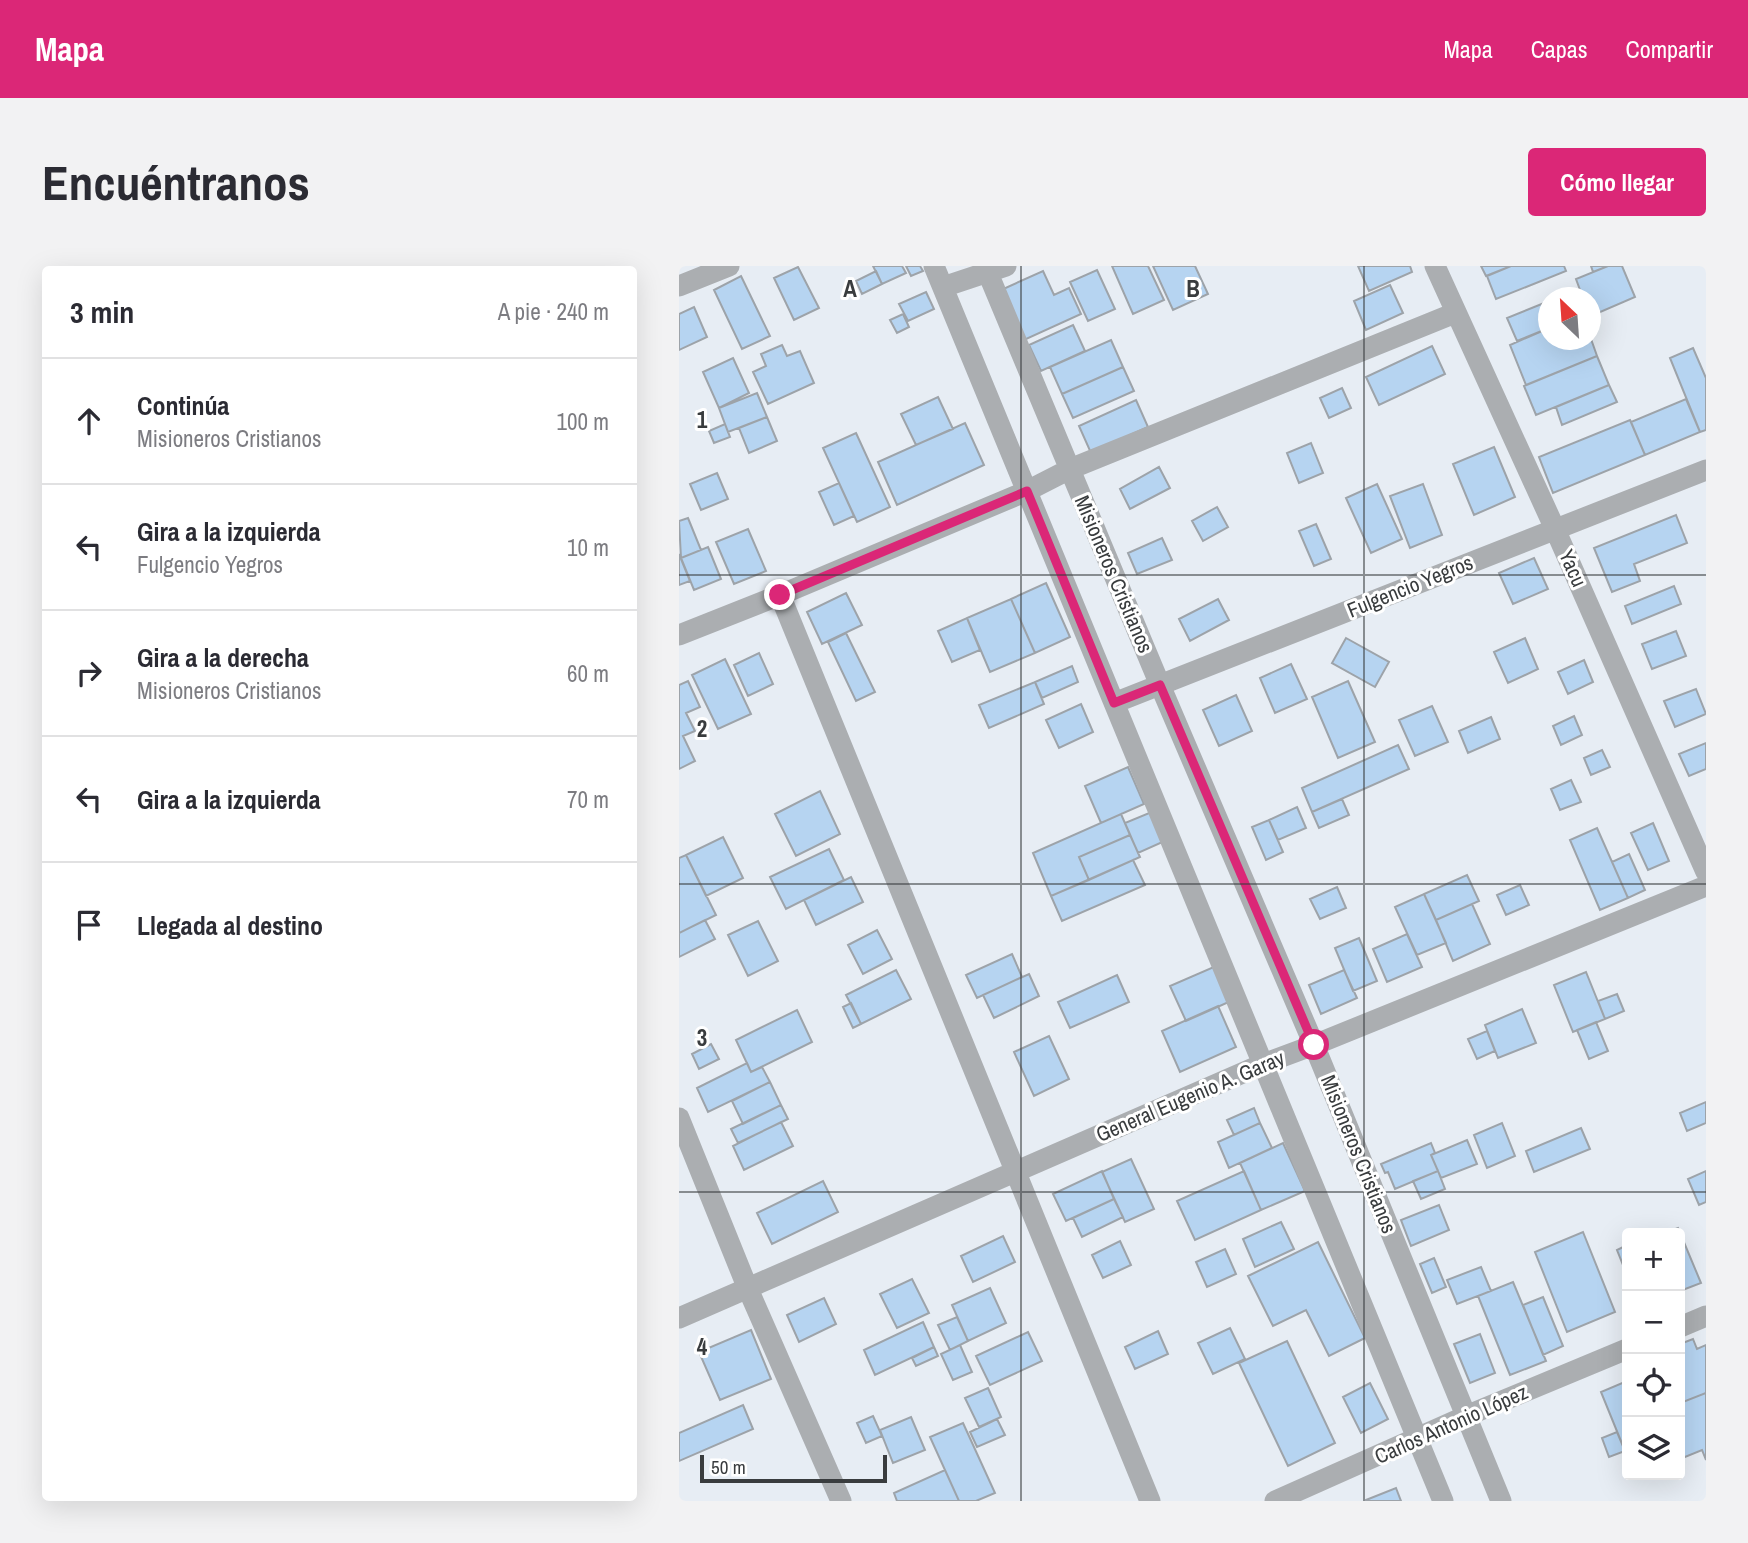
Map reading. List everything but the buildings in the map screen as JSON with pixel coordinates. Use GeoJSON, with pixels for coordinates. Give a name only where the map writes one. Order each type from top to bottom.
{"type":"FeatureCollection","features":[{"type":"Feature","properties":{"kind":"street"},"geometry":{"type":"LineString","coordinates":[[679,286],[729,266]]}},
{"type":"Feature","properties":{"kind":"street"},"geometry":{"type":"LineString","coordinates":[[934,266],[1443,1501]]}},
{"type":"Feature","properties":{"kind":"street","name":"Yacu"},"geometry":{"type":"LineString","coordinates":[[1435,266],[1555,529],[1706,872]]}},
{"type":"Feature","properties":{"kind":"street"},"geometry":{"type":"LineString","coordinates":[[943,287],[993,268]]}},
{"type":"Feature","properties":{"kind":"street","name":"Misioneros Cristianos"},"geometry":{"type":"LineString","coordinates":[[993,268],[1070,468],[1314,1045],[1501,1501]]}},
{"type":"Feature","properties":{"kind":"street"},"geometry":{"type":"LineString","coordinates":[[679,635],[1027,491],[1070,468],[1455,313]]}},
{"type":"Feature","properties":{"kind":"street","name":"Fulgencio Yegros"},"geometry":{"type":"LineString","coordinates":[[1114,703],[1706,470]]}},
{"type":"Feature","properties":{"kind":"street"},"geometry":{"type":"LineString","coordinates":[[780,595],[1150,1501]]}},
{"type":"Feature","properties":{"kind":"street","name":"General Eugenio A. Garay"},"geometry":{"type":"LineString","coordinates":[[679,1318],[1263,1064],[1706,886]]}},
{"type":"Feature","properties":{"kind":"street"},"geometry":{"type":"LineString","coordinates":[[679,1118],[748,1289],[841,1501]]}},
{"type":"Feature","properties":{"kind":"street"},"geometry":{"type":"LineString","coordinates":[[1685,1325],[1706,1316]]}},
{"type":"Feature","properties":{"kind":"street","name":"Carlos Antonio López"},"geometry":{"type":"LineString","coordinates":[[1275,1501],[1466,1416],[1622,1351]]}},
{"type":"Feature","properties":{"kind":"route"},"geometry":{"type":"LineString","coordinates":[[780,595],[1027,491],[1114,703],[1160,685],[1314,1045]]}}]}
